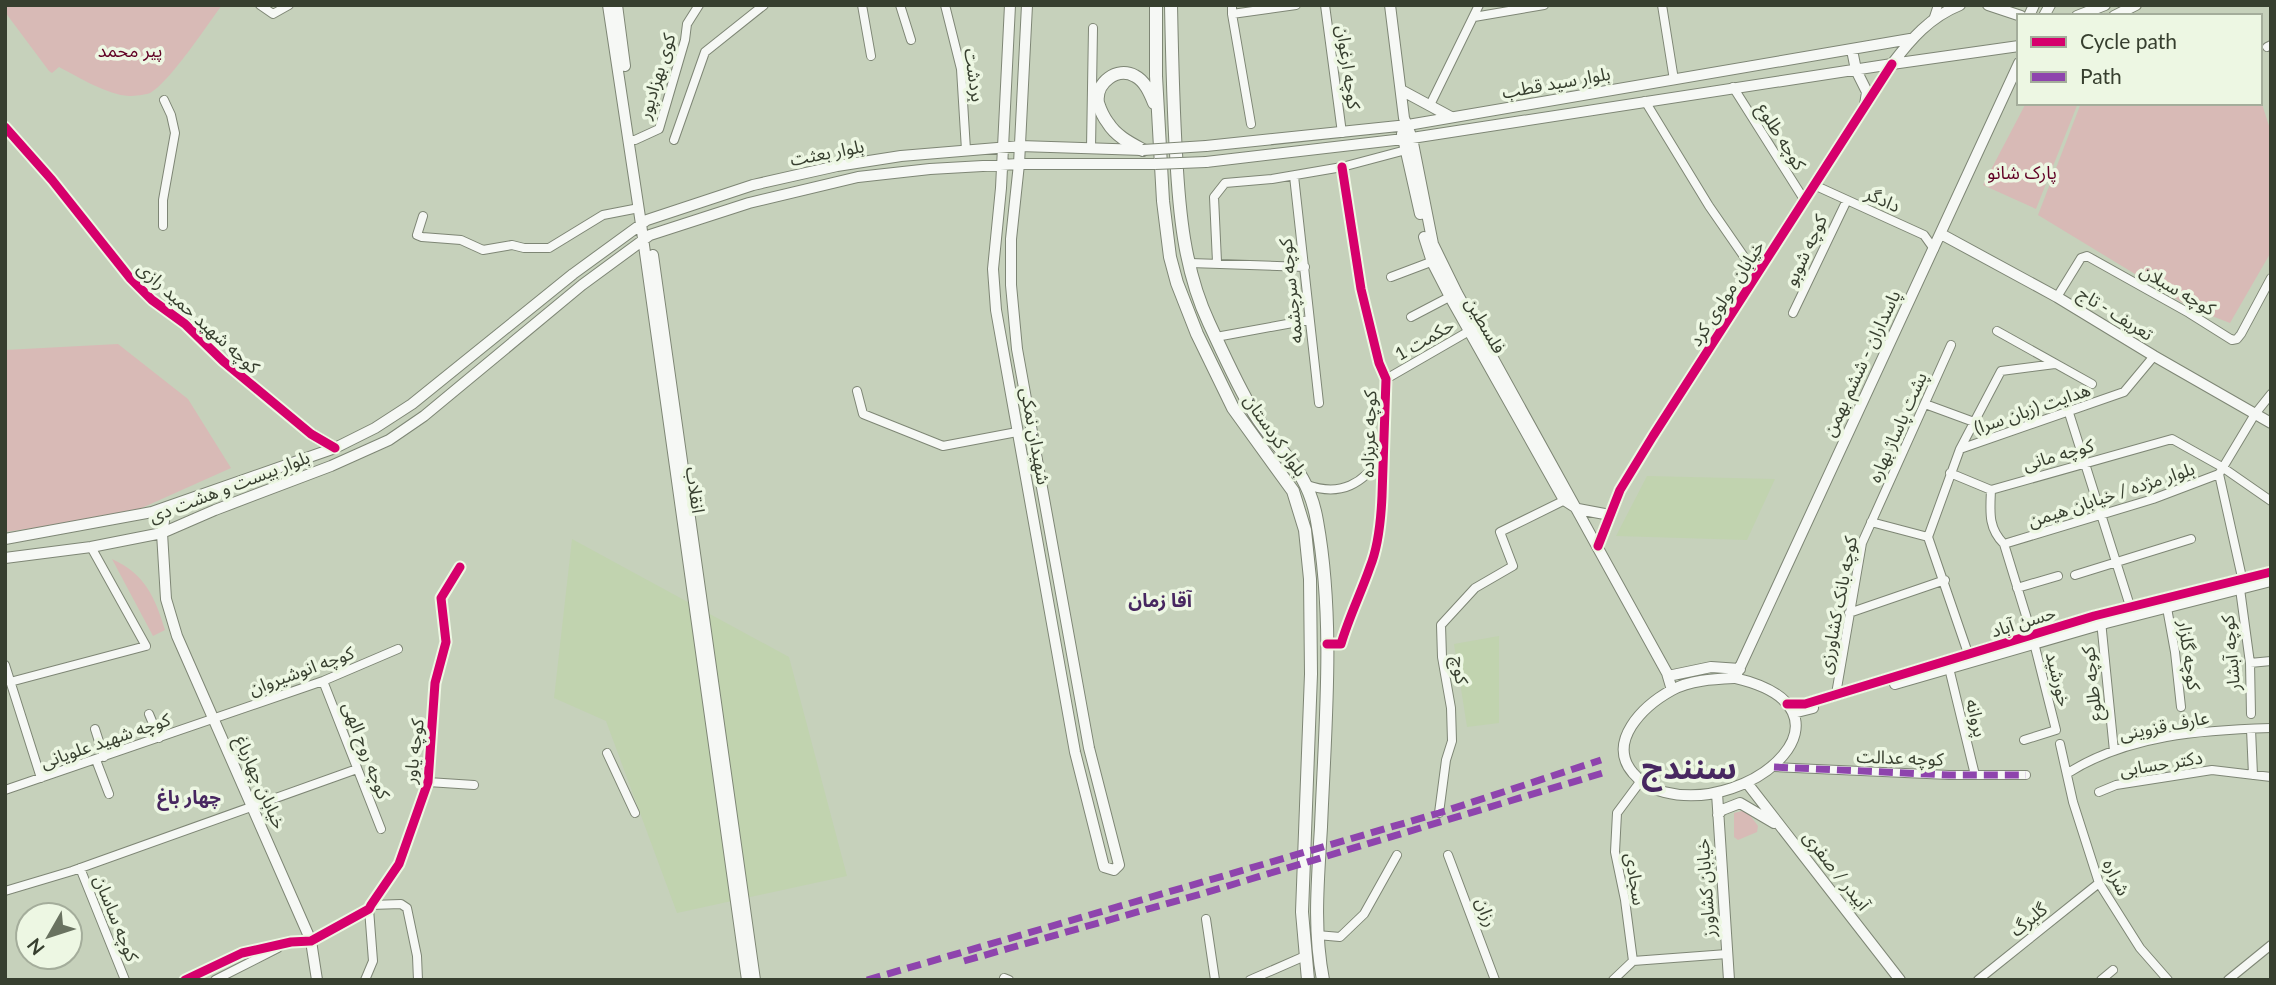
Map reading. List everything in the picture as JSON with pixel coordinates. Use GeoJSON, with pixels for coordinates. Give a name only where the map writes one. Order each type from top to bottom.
{"type":"FeatureCollection","features":[{"type":"Feature","properties":{"kind":"main road","name":"انقلاب"},"geometry":{"type":"LineString","coordinates":[[608,5],[647,238],[755,980]]}},
{"type":"Feature","properties":{"kind":"main road","name":"انقلاب"},"geometry":{"type":"LineString","coordinates":[[617,5],[639,208],[644,222]]}},
{"type":"Feature","properties":{"kind":"main road","name":"شهیدان نمکی"},"geometry":{"type":"LineString","coordinates":[[1010,5],[1004,147],[993,269],[996,310],[1075,752],[1104,867],[1114,870],[1119,865],[1089,748],[1017,349],[1011,239],[1020,164],[1027,5]]}},
{"type":"Feature","properties":{"kind":"main road","name":"بلوار کردستان"},"geometry":{"type":"LineString","coordinates":[[1156,5],[1159,159],[1170,257],[1184,305],[1233,408],[1293,491],[1305,530],[1311,633],[1309,761],[1302,912],[1308,980]]}},
{"type":"Feature","properties":{"kind":"main road","name":"بلوار کردستان"},"geometry":{"type":"LineString","coordinates":[[1171,5],[1176,156],[1182,223],[1198,296],[1254,413],[1298,468],[1307,485],[1317,518],[1326,575],[1327,644],[1317,935],[1323,980]]}},
{"type":"Feature","properties":{"kind":"main road"},"geometry":{"type":"LineString","coordinates":[[1390,5],[1404,123]]}},
{"type":"Feature","properties":{"kind":"main road"},"geometry":{"type":"LineString","coordinates":[[1910,39],[1933,20],[1960,5]]}},
{"type":"Feature","properties":{"kind":"main road"},"geometry":{"type":"LineString","coordinates":[[2087,8],[2105,5]]}},
{"type":"Feature","properties":{"kind":"main road"},"geometry":{"type":"LineString","coordinates":[[2118,14],[2136,5]]}},
{"type":"Feature","properties":{"kind":"main road"},"geometry":{"type":"LineString","coordinates":[[1992,6],[2017,15]]}},
{"type":"Feature","properties":{"kind":"main road","name":"بلوار سید قطب"},"geometry":{"type":"LineString","coordinates":[[1143,150],[1342,133],[1910,39]]}},
{"type":"Feature","properties":{"kind":"main road","name":"خیابان مولوی کرد"},"geometry":{"type":"LineString","coordinates":[[1598,546],[1620,490],[1653,436],[1910,39]]}},
{"type":"Feature","properties":{"kind":"main road","name":"بلوار سید قطب"},"geometry":{"type":"LineString","coordinates":[[1159,159],[1206,162],[1407,142],[1733,87],[2017,46]]}},
{"type":"Feature","properties":{"kind":"main road"},"geometry":{"type":"LineString","coordinates":[[1852,50],[1856,70],[1867,92],[1863,111]]}},
{"type":"Feature","properties":{"kind":"main road","name":"پاسداران - ششم بهمن"},"geometry":{"type":"LineString","coordinates":[[1737,674],[2017,67]]}},
{"type":"Feature","properties":{"kind":"main road"},"geometry":{"type":"LineString","coordinates":[[1143,150],[1119,136],[1108,125],[1098,103],[1099,92],[1104,82],[1113,75],[1125,73],[1136,76],[1146,86],[1158,111]]}},
{"type":"Feature","properties":{"kind":"main road"},"geometry":{"type":"LineString","coordinates":[[1401,90],[1451,117]]}},
{"type":"Feature","properties":{"kind":"main road","name":"فلسطین"},"geometry":{"type":"LineString","coordinates":[[1404,123],[1435,260],[1568,498],[1578,509],[1668,676],[1672,690]]}},
{"type":"Feature","properties":{"kind":"main road","name":"کوچه شهید حمید رازی"},"geometry":{"type":"LineString","coordinates":[[7,133],[52,180],[130,278],[152,300],[185,324],[223,361],[311,434],[335,447]]}},
{"type":"Feature","properties":{"kind":"main road","name":"بلوار بعثت"},"geometry":{"type":"LineString","coordinates":[[644,222],[752,185],[837,166],[901,156],[1020,146]]}},
{"type":"Feature","properties":{"kind":"main road"},"geometry":{"type":"LineString","coordinates":[[1020,146],[1143,150]]}},
{"type":"Feature","properties":{"kind":"main road"},"geometry":{"type":"LineString","coordinates":[[1020,164],[1159,159],[1176,156]]}},
{"type":"Feature","properties":{"kind":"main road","name":"بلوار بعثت"},"geometry":{"type":"LineString","coordinates":[[647,238],[750,203],[858,177],[930,169],[1020,164]]}},
{"type":"Feature","properties":{"kind":"main road","name":"بلوار بیست و هشت دی"},"geometry":{"type":"LineString","coordinates":[[5,539],[152,512],[335,447],[375,428],[412,404],[573,274],[644,222]]}},
{"type":"Feature","properties":{"kind":"main road","name":"تعریف - تاج"},"geometry":{"type":"LineString","coordinates":[[1941,234],[2057,297],[2271,424]]}},
{"type":"Feature","properties":{"kind":"main road","name":"انقلاب"},"geometry":{"type":"LineString","coordinates":[[647,238],[747,980]]}},
{"type":"Feature","properties":{"kind":"main road","name":"بلوار بیست و هشت دی"},"geometry":{"type":"LineString","coordinates":[[5,558],[91,547],[162,533],[389,440],[424,416],[582,285],[647,238]]}},
{"type":"Feature","properties":{"kind":"main road"},"geometry":{"type":"LineString","coordinates":[[477,352],[487,365]]}},
{"type":"Feature","properties":{"kind":"main road"},"geometry":{"type":"LineString","coordinates":[[1017,432],[1032,427]]}},
{"type":"Feature","properties":{"kind":"main road"},"geometry":{"type":"LineString","coordinates":[[208,493],[215,510]]}},
{"type":"Feature","properties":{"kind":"main road"},"geometry":{"type":"LineString","coordinates":[[1578,509],[1610,515]]}},
{"type":"Feature","properties":{"kind":"main road"},"geometry":{"type":"LineString","coordinates":[[152,512],[159,515],[163,521],[162,533]]}},
{"type":"Feature","properties":{"kind":"main road"},"geometry":{"type":"LineString","coordinates":[[121,519],[118,529],[128,540]]}},
{"type":"Feature","properties":{"kind":"main road","name":"خیابان چهارباغ"},"geometry":{"type":"LineString","coordinates":[[162,533],[166,599],[177,636],[311,941],[317,980]]}},
{"type":"Feature","properties":{"kind":"main road","name":"حسن آباد"},"geometry":{"type":"LineString","coordinates":[[1790,709],[2101,620],[2167,608],[2242,585],[2271,572]]}},
{"type":"Feature","properties":{"kind":"main road","name":"حسن آباد"},"geometry":{"type":"LineString","coordinates":[[2101,620],[2130,606],[2271,581]]}},
{"type":"Feature","properties":{"kind":"main road","name":"حسن آباد"},"geometry":{"type":"LineString","coordinates":[[1790,709],[1949,668],[1969,658]]}},
{"type":"Feature","properties":{"kind":"main road"},"geometry":{"type":"LineString","coordinates":[[1668,676],[1712,667],[1737,674],[1779,695],[1790,709],[1796,723],[1791,745],[1774,767],[1747,783],[1717,793],[1681,796],[1652,789],[1640,782],[1626,765],[1622,742],[1635,720],[1672,690],[1737,674]]}},
{"type":"Feature","properties":{"kind":"main road"},"geometry":{"type":"LineString","coordinates":[[1075,752],[1089,748]]}},
{"type":"Feature","properties":{"kind":"main road","name":"آبیدر / صفری"},"geometry":{"type":"LineString","coordinates":[[1747,783],[1899,980]]}},
{"type":"Feature","properties":{"kind":"main road","name":"خیابان کشاورز"},"geometry":{"type":"LineString","coordinates":[[1717,793],[1729,980]]}},
{"type":"Feature","properties":{"kind":"main road"},"geometry":{"type":"LineString","coordinates":[[1718,815],[1722,810],[1740,803],[1782,828]]}},
{"type":"Feature","properties":{"kind":"street"},"geometry":{"type":"LineString","coordinates":[[260,5],[273,14],[289,5]]}},
{"type":"Feature","properties":{"kind":"street","name":"کوی بهزادپور"},"geometry":{"type":"LineString","coordinates":[[632,140],[659,129],[685,40],[687,24],[699,5]]}},
{"type":"Feature","properties":{"kind":"street"},"geometry":{"type":"LineString","coordinates":[[674,140],[705,52],[764,5]]}},
{"type":"Feature","properties":{"kind":"street"},"geometry":{"type":"LineString","coordinates":[[862,5],[871,56]]}},
{"type":"Feature","properties":{"kind":"street"},"geometry":{"type":"LineString","coordinates":[[901,5],[911,40]]}},
{"type":"Feature","properties":{"kind":"street","name":"بردشت"},"geometry":{"type":"LineString","coordinates":[[946,5],[961,69],[966,150]]}},
{"type":"Feature","properties":{"kind":"street"},"geometry":{"type":"LineString","coordinates":[[1251,124],[1232,10],[1296,5]]}},
{"type":"Feature","properties":{"kind":"street","name":"کوچه ارغوان"},"geometry":{"type":"LineString","coordinates":[[1325,5],[1342,133]]}},
{"type":"Feature","properties":{"kind":"street"},"geometry":{"type":"LineString","coordinates":[[1430,105],[1479,5]]}},
{"type":"Feature","properties":{"kind":"street"},"geometry":{"type":"LineString","coordinates":[[1474,17],[1544,5]]}},
{"type":"Feature","properties":{"kind":"street"},"geometry":{"type":"LineString","coordinates":[[1662,5],[1674,80]]}},
{"type":"Feature","properties":{"kind":"street"},"geometry":{"type":"LineString","coordinates":[[1933,20],[1938,5]]}},
{"type":"Feature","properties":{"kind":"street"},"geometry":{"type":"LineString","coordinates":[[1091,148],[1093,28]]}},
{"type":"Feature","properties":{"kind":"street","name":"کوچه طلوع"},"geometry":{"type":"LineString","coordinates":[[1733,87],[1805,201]]}},
{"type":"Feature","properties":{"kind":"street"},"geometry":{"type":"LineString","coordinates":[[163,226],[163,200],[175,134],[164,100]]}},
{"type":"Feature","properties":{"kind":"street"},"geometry":{"type":"LineString","coordinates":[[1645,101],[1709,206],[1756,274]]}},
{"type":"Feature","properties":{"kind":"street"},"geometry":{"type":"LineString","coordinates":[[1217,262],[1214,197],[1226,183],[1294,176],[1342,167],[1407,142]]}},
{"type":"Feature","properties":{"kind":"street","name":"کوچه عربزاده"},"geometry":{"type":"LineString","coordinates":[[1327,644],[1341,645],[1371,565],[1381,514],[1386,379],[1379,363],[1361,289],[1342,167]]}},
{"type":"Feature","properties":{"kind":"street","name":"کوچه سرچشمه"},"geometry":{"type":"LineString","coordinates":[[1294,176],[1319,403]]}},
{"type":"Feature","properties":{"kind":"street","name":"دادگر"},"geometry":{"type":"LineString","coordinates":[[1814,185],[1924,234],[1934,249]]}},
{"type":"Feature","properties":{"kind":"street","name":"کوچه شوبو"},"geometry":{"type":"LineString","coordinates":[[1793,313],[1847,200]]}},
{"type":"Feature","properties":{"kind":"street"},"geometry":{"type":"LineString","coordinates":[[423,216],[417,235],[422,237],[461,240],[483,250],[512,245],[549,248],[603,215],[639,208]]}},
{"type":"Feature","properties":{"kind":"street","name":"کوچه سبلان"},"geometry":{"type":"LineString","coordinates":[[2057,297],[2081,258],[2087,256],[2232,340],[2241,334],[2271,278]]}},
{"type":"Feature","properties":{"kind":"street"},"geometry":{"type":"LineString","coordinates":[[1391,277],[1435,260]]}},
{"type":"Feature","properties":{"kind":"street"},"geometry":{"type":"LineString","coordinates":[[1190,263],[1305,267]]}},
{"type":"Feature","properties":{"kind":"street"},"geometry":{"type":"LineString","coordinates":[[1411,317],[1454,295]]}},
{"type":"Feature","properties":{"kind":"street"},"geometry":{"type":"LineString","coordinates":[[1216,337],[1309,320]]}},
{"type":"Feature","properties":{"kind":"street","name":"حکمت 1"},"geometry":{"type":"LineString","coordinates":[[1386,379],[1474,329]]}},
{"type":"Feature","properties":{"kind":"street"},"geometry":{"type":"LineString","coordinates":[[1997,331],[2092,384]]}},
{"type":"Feature","properties":{"kind":"street","name":"پشت پاساژ بهاره"},"geometry":{"type":"LineString","coordinates":[[1871,522],[1951,345]]}},
{"type":"Feature","properties":{"kind":"street","name":"هدایت (زبان سرا)"},"geometry":{"type":"LineString","coordinates":[[1928,537],[1960,449],[2069,413],[2128,390],[2154,356]]}},
{"type":"Feature","properties":{"kind":"street"},"geometry":{"type":"LineString","coordinates":[[1960,449],[2001,371],[2055,364]]}},
{"type":"Feature","properties":{"kind":"street"},"geometry":{"type":"LineString","coordinates":[[857,391],[863,414],[943,446],[1017,432]]}},
{"type":"Feature","properties":{"kind":"street"},"geometry":{"type":"LineString","coordinates":[[2271,394],[2255,414],[2220,470],[2271,501]]}},
{"type":"Feature","properties":{"kind":"street"},"geometry":{"type":"LineString","coordinates":[[1925,404],[1974,422]]}},
{"type":"Feature","properties":{"kind":"street"},"geometry":{"type":"LineString","coordinates":[[2069,413],[2130,606]]}},
{"type":"Feature","properties":{"kind":"street","name":"کوچه مانی"},"geometry":{"type":"LineString","coordinates":[[1991,490],[2172,439],[2220,470]]}},
{"type":"Feature","properties":{"kind":"street"},"geometry":{"type":"LineString","coordinates":[[1307,485],[1326,492],[1346,488],[1371,472],[1383,456]]}},
{"type":"Feature","properties":{"kind":"street","name":"بلوار مژده / خیابان هیمن"},"geometry":{"type":"LineString","coordinates":[[2004,544],[2153,499],[2220,470]]}},
{"type":"Feature","properties":{"kind":"street","name":"کوچه آبشار"},"geometry":{"type":"LineString","coordinates":[[2220,470],[2242,585],[2250,663],[2251,714]]}},
{"type":"Feature","properties":{"kind":"street"},"geometry":{"type":"LineString","coordinates":[[1950,473],[1991,490],[1990,522],[1995,535],[2004,544],[2033,639]]}},
{"type":"Feature","properties":{"kind":"street","name":"کوچ"},"geometry":{"type":"LineString","coordinates":[[1439,813],[1446,760],[1452,741],[1451,708],[1442,657],[1441,625],[1475,588],[1513,566],[1500,532],[1568,498]]}},
{"type":"Feature","properties":{"kind":"street"},"geometry":{"type":"LineString","coordinates":[[1871,522],[1928,537],[1945,580],[1969,658]]}},
{"type":"Feature","properties":{"kind":"street","name":"کوچه بانک کشاورزی"},"geometry":{"type":"LineString","coordinates":[[1836,694],[1862,543],[1871,522]]}},
{"type":"Feature","properties":{"kind":"street"},"geometry":{"type":"LineString","coordinates":[[2074,575],[2191,539]]}},
{"type":"Feature","properties":{"kind":"street"},"geometry":{"type":"LineString","coordinates":[[10,682],[146,646],[91,547]]}},
{"type":"Feature","properties":{"kind":"street","name":"کوچه یاور"},"geometry":{"type":"LineString","coordinates":[[311,941],[370,907],[399,864],[428,782],[435,682],[446,642],[442,598],[460,567]]}},
{"type":"Feature","properties":{"kind":"street"},"geometry":{"type":"LineString","coordinates":[[2017,588],[2058,576]]}},
{"type":"Feature","properties":{"kind":"street"},"geometry":{"type":"LineString","coordinates":[[1849,613],[1945,580]]}},
{"type":"Feature","properties":{"kind":"street","name":"کوچه گلزار"},"geometry":{"type":"LineString","coordinates":[[2167,608],[2181,707]]}},
{"type":"Feature","properties":{"kind":"street","name":"کوچه طلوع"},"geometry":{"type":"LineString","coordinates":[[2101,620],[2114,751]]}},
{"type":"Feature","properties":{"kind":"street","name":"خورشید"},"geometry":{"type":"LineString","coordinates":[[2024,740],[2056,730],[2033,639]]}},
{"type":"Feature","properties":{"kind":"street","name":"کوچه انوشیروان"},"geometry":{"type":"LineString","coordinates":[[214,719],[323,681],[398,649]]}},
{"type":"Feature","properties":{"kind":"street"},"geometry":{"type":"LineString","coordinates":[[2250,663],[2271,661]]}},
{"type":"Feature","properties":{"kind":"street"},"geometry":{"type":"LineString","coordinates":[[5,665],[41,778]]}},
{"type":"Feature","properties":{"kind":"street","name":"پروانه"},"geometry":{"type":"LineString","coordinates":[[1949,668],[1975,775]]}},
{"type":"Feature","properties":{"kind":"street","name":"کوچه روح الهی"},"geometry":{"type":"LineString","coordinates":[[323,681],[381,829]]}},
{"type":"Feature","properties":{"kind":"street"},"geometry":{"type":"LineString","coordinates":[[149,714],[159,738]]}},
{"type":"Feature","properties":{"kind":"street","name":"کوچه شهید علویانی"},"geometry":{"type":"LineString","coordinates":[[5,790],[214,719]]}},
{"type":"Feature","properties":{"kind":"street","name":"عارف قزوینی"},"geometry":{"type":"LineString","coordinates":[[2068,773],[2086,761],[2124,747],[2204,730],[2271,728]]}},
{"type":"Feature","properties":{"kind":"street"},"geometry":{"type":"LineString","coordinates":[[95,729],[109,794]]}},
{"type":"Feature","properties":{"kind":"street"},"geometry":{"type":"LineString","coordinates":[[2251,729],[2253,775]]}},
{"type":"Feature","properties":{"kind":"street","name":"شراره"},"geometry":{"type":"LineString","coordinates":[[2060,744],[2073,802],[2099,883],[2140,948],[2168,980]]}},
{"type":"Feature","properties":{"kind":"street"},"geometry":{"type":"LineString","coordinates":[[607,753],[635,813]]}},
{"type":"Feature","properties":{"kind":"street","name":"کوچه عدالت"},"geometry":{"type":"LineString","coordinates":[[1774,767],[1949,775],[2026,775]]}},
{"type":"Feature","properties":{"kind":"street"},"geometry":{"type":"LineString","coordinates":[[5,891],[80,868],[357,769]]}},
{"type":"Feature","properties":{"kind":"street","name":"دکتر حسابی"},"geometry":{"type":"LineString","coordinates":[[2099,792],[2116,785],[2212,771],[2271,778]]}},
{"type":"Feature","properties":{"kind":"street"},"geometry":{"type":"LineString","coordinates":[[428,782],[474,785]]}},
{"type":"Feature","properties":{"kind":"street","name":"سجادی"},"geometry":{"type":"LineString","coordinates":[[1633,961],[1615,852],[1617,813],[1640,782]]}},
{"type":"Feature","properties":{"kind":"street"},"geometry":{"type":"LineString","coordinates":[[1317,935],[1340,937],[1364,914],[1397,855]]}},
{"type":"Feature","properties":{"kind":"street","name":"رزان"},"geometry":{"type":"LineString","coordinates":[[1448,855],[1495,980]]}},
{"type":"Feature","properties":{"kind":"street","name":"کوچه ساسان"},"geometry":{"type":"LineString","coordinates":[[80,868],[125,980]]}},
{"type":"Feature","properties":{"kind":"street","name":"گلبرگ"},"geometry":{"type":"LineString","coordinates":[[1978,980],[2099,883]]}},
{"type":"Feature","properties":{"kind":"street"},"geometry":{"type":"LineString","coordinates":[[365,980],[373,961],[370,907],[405,905],[417,956],[418,980]]}},
{"type":"Feature","properties":{"kind":"street"},"geometry":{"type":"LineString","coordinates":[[1206,919],[1215,980]]}},
{"type":"Feature","properties":{"kind":"street"},"geometry":{"type":"LineString","coordinates":[[184,980],[242,953],[291,942],[311,941]]}},
{"type":"Feature","properties":{"kind":"street"},"geometry":{"type":"LineString","coordinates":[[215,980],[291,942]]}},
{"type":"Feature","properties":{"kind":"street"},"geometry":{"type":"LineString","coordinates":[[2228,980],[2271,946]]}},
{"type":"Feature","properties":{"kind":"street"},"geometry":{"type":"LineString","coordinates":[[1613,980],[1633,961],[1727,954]]}},
{"type":"Feature","properties":{"kind":"street"},"geometry":{"type":"LineString","coordinates":[[1250,980],[1305,956]]}},
{"type":"Feature","properties":{"kind":"street"},"geometry":{"type":"LineString","coordinates":[[2101,980],[2113,970]]}},
{"type":"Feature","properties":{"kind":"shaded area"},"geometry":{"type":"Polygon","coordinates":[[[1647,476],[1775,479],[1747,540],[1616,536],[1647,476]]]}},
{"type":"Feature","properties":{"kind":"shaded area"},"geometry":{"type":"Polygon","coordinates":[[[572,539],[789,657],[847,876],[677,913],[606,721],[554,698],[572,539]]]}},
{"type":"Feature","properties":{"kind":"shaded area"},"geometry":{"type":"Polygon","coordinates":[[[1499,636],[1499,723],[1467,727],[1454,644],[1499,636]]]}},
{"type":"Feature","properties":{"kind":"green space","name":"پیر محمد"},"geometry":{"type":"Polygon","coordinates":[[[5,5],[222,5],[158,87],[148,94],[129,96],[103,89],[59,67],[52,73],[49,71],[5,12],[5,5]]]}},
{"type":"Feature","properties":{"kind":"green space"},"geometry":{"type":"Polygon","coordinates":[[[2262,104],[2271,132],[2271,252],[2230,323],[2191,308],[2038,215],[2080,105],[2262,104]]]}},
{"type":"Feature","properties":{"kind":"green space","name":"پارک شانو"},"geometry":{"type":"Polygon","coordinates":[[[2025,105],[2077,105],[2036,209],[1983,185],[2025,105]]]}},
{"type":"Feature","properties":{"kind":"green space"},"geometry":{"type":"Polygon","coordinates":[[[118,344],[188,399],[231,468],[126,515],[5,532],[5,350],[118,344]]]}},
{"type":"Feature","properties":{"kind":"green space"},"geometry":{"type":"Polygon","coordinates":[[[112,559],[141,579],[153,597],[165,630],[153,636],[112,559]]]}},
{"type":"Feature","properties":{"kind":"green space"},"geometry":{"type":"Polygon","coordinates":[[[1746,810],[1758,826],[1757,832],[1738,840],[1734,837],[1734,813],[1746,810]]]}},
{"type":"Feature","properties":{"kind":"marked path"},"geometry":{"type":"LineString","coordinates":[[867,980],[1439,813],[1601,760]]}},
{"type":"Feature","properties":{"kind":"marked path"},"geometry":{"type":"LineString","coordinates":[[1774,767],[1949,775],[2026,775]]}},
{"type":"Feature","properties":{"kind":"marked path"},"geometry":{"type":"LineString","coordinates":[[964,961],[1201,894],[1606,772]]}},
{"type":"Feature","properties":{"kind":"cycle path"},"geometry":{"type":"LineString","coordinates":[[1598,546],[1620,490],[1892,64]]}},
{"type":"Feature","properties":{"kind":"cycle path"},"geometry":{"type":"LineString","coordinates":[[5,127],[52,180],[130,278],[152,300],[185,324],[223,361],[311,434],[335,448]]}},
{"type":"Feature","properties":{"kind":"cycle path"},"geometry":{"type":"LineString","coordinates":[[1327,644],[1341,644],[1376,550],[1382,505],[1386,379],[1379,363],[1361,289],[1342,167]]}},
{"type":"Feature","properties":{"kind":"cycle path"},"geometry":{"type":"LineString","coordinates":[[185,980],[242,953],[291,942],[311,941],[369,909],[399,864],[428,782],[435,683],[446,642],[441,598],[460,567]]}},
{"type":"Feature","properties":{"kind":"cycle path"},"geometry":{"type":"LineString","coordinates":[[1787,704],[1805,704],[2094,616],[2271,572]]}},
{"type":"Feature","properties":{"kind":"district","name":"آقا زمان"},"geometry":{"type":"Point","coordinates":[1160,599]}},
{"type":"Feature","properties":{"kind":"district","name":"سنندج"},"geometry":{"type":"Point","coordinates":[1689,766]}},
{"type":"Feature","properties":{"kind":"district","name":"چهار باغ"},"geometry":{"type":"Point","coordinates":[189,796]}}]}
